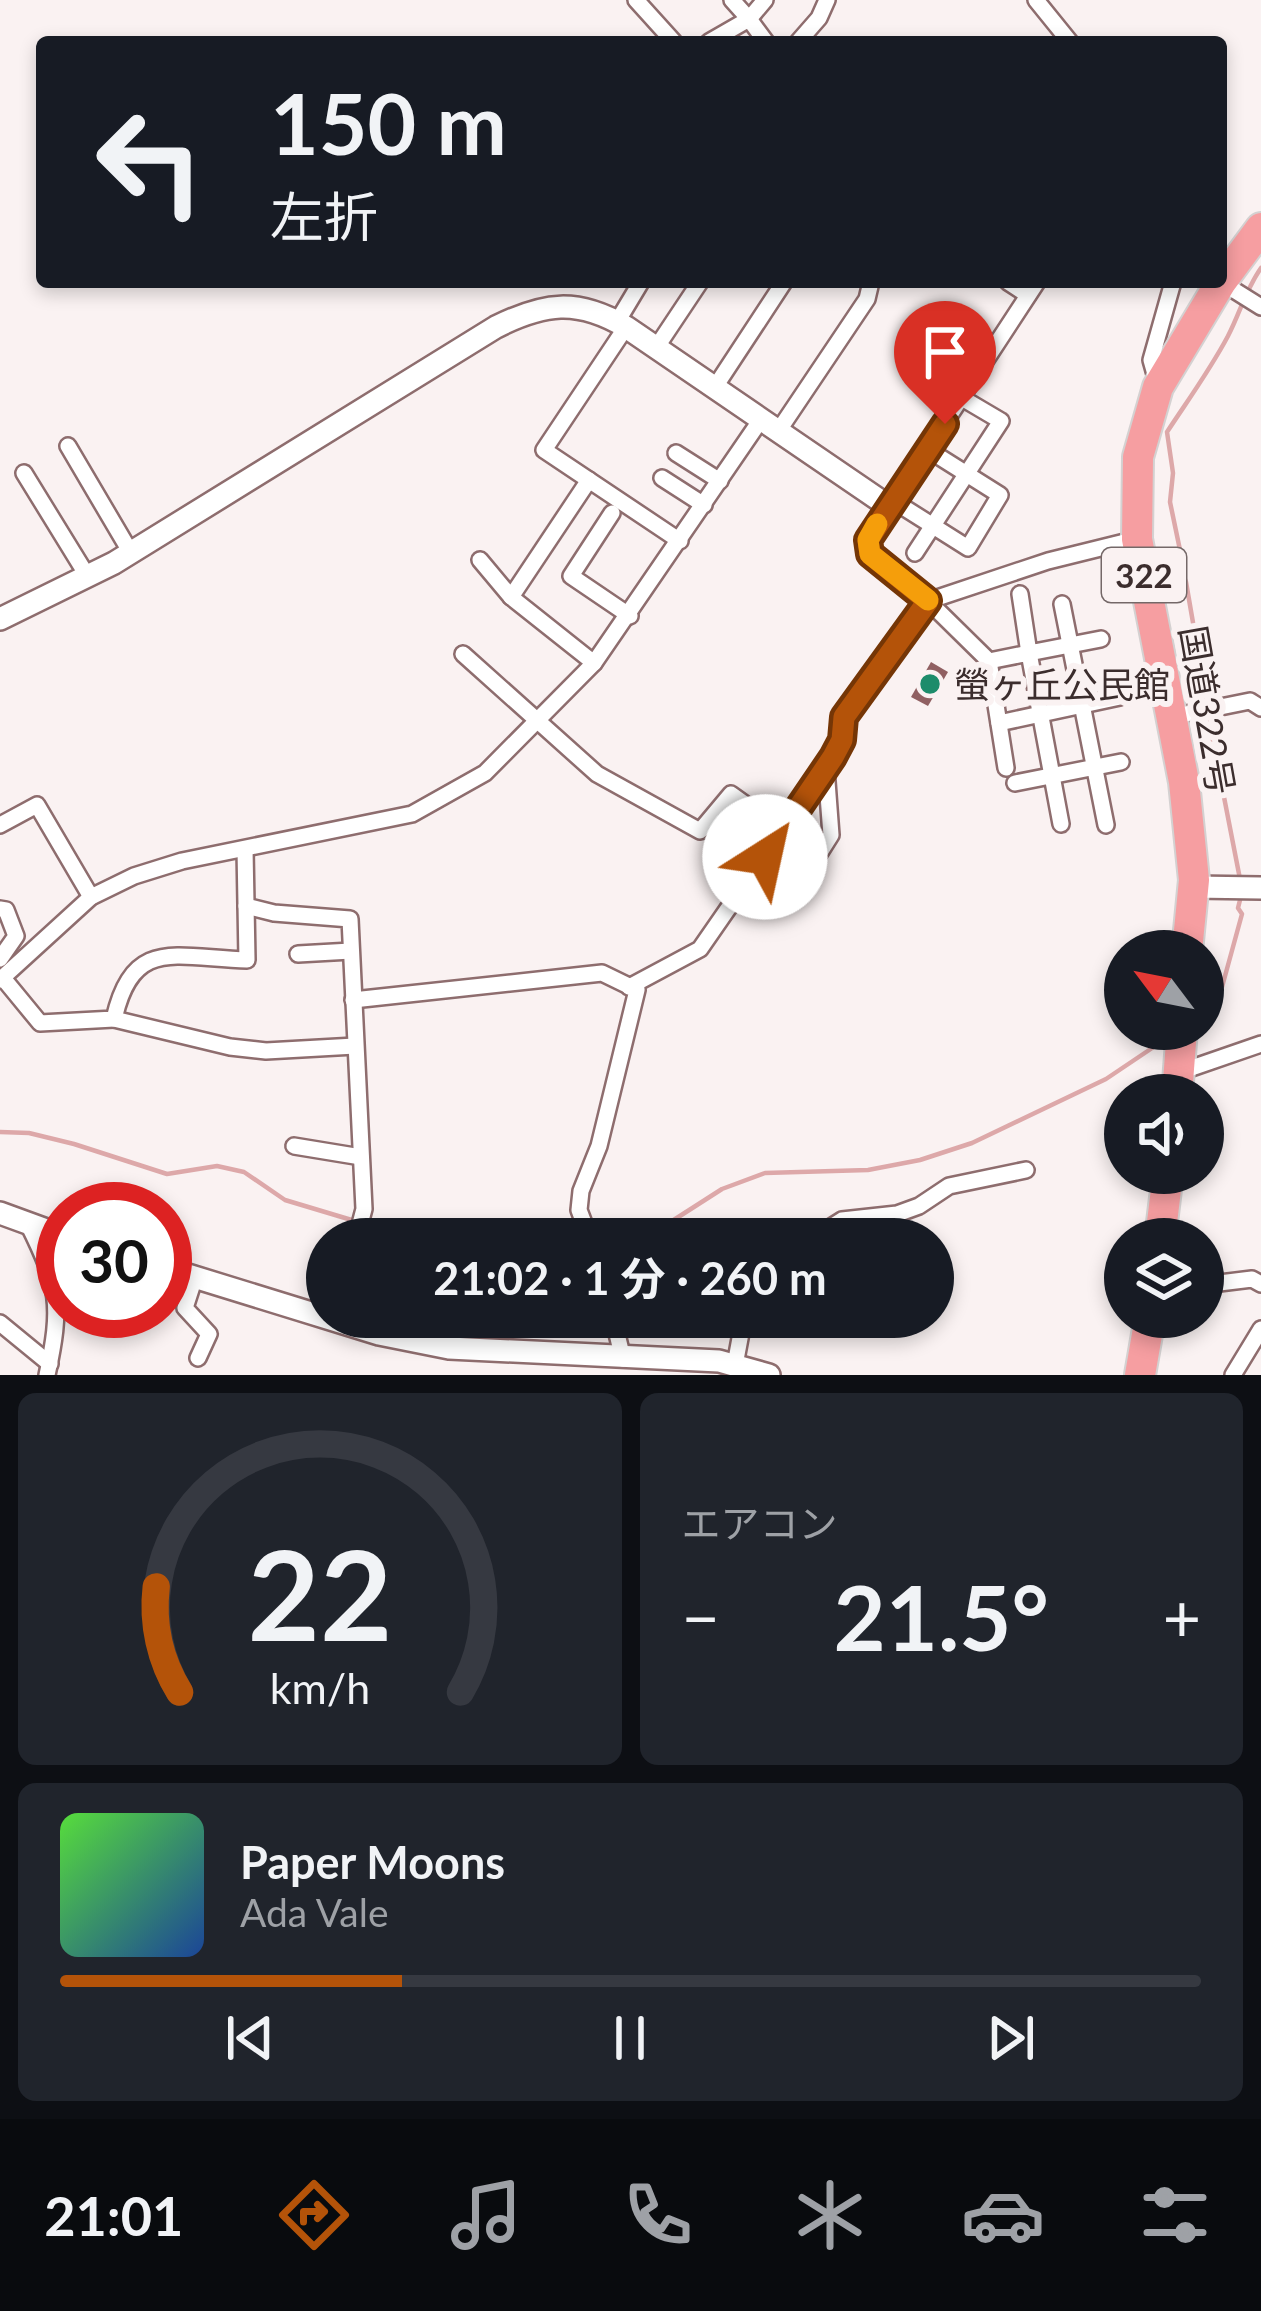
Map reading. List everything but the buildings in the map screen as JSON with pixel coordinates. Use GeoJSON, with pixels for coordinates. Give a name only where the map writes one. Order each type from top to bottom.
{"type":"FeatureCollection","features":[{"type":"Feature","properties":{"kind":"highway","name":"国道322号"},"geometry":{"type":"LineString","coordinates":[[1189,930],[1193,887],[1184,782],[1137,538],[1138,458],[1159,387],[1242,295],[1261,228]]}},
{"type":"Feature","properties":{"kind":"highway"},"geometry":{"type":"LineString","coordinates":[[1140,1375],[1146,1338]]}},
{"type":"Feature","properties":{"kind":"street"},"geometry":{"type":"LineString","coordinates":[[636,0],[669,36]]}},
{"type":"Feature","properties":{"kind":"street"},"geometry":{"type":"LineString","coordinates":[[732,0],[761,36]]}},
{"type":"Feature","properties":{"kind":"street"},"geometry":{"type":"LineString","coordinates":[[720,36],[748,20],[765,0]]}},
{"type":"Feature","properties":{"kind":"street"},"geometry":{"type":"LineString","coordinates":[[803,36],[827,0]]}},
{"type":"Feature","properties":{"kind":"street"},"geometry":{"type":"LineString","coordinates":[[1036,0],[1065,36]]}},
{"type":"Feature","properties":{"kind":"street"},"geometry":{"type":"LineString","coordinates":[[637,288],[621,325],[544,450],[680,541]]}},
{"type":"Feature","properties":{"kind":"street"},"geometry":{"type":"LineString","coordinates":[[656,348],[696,288]]}},
{"type":"Feature","properties":{"kind":"street"},"geometry":{"type":"LineString","coordinates":[[715,387],[780,288]]}},
{"type":"Feature","properties":{"kind":"street"},"geometry":{"type":"LineString","coordinates":[[355,1046],[266,1051],[114,1019],[40,1023],[2,979],[92,897],[150,871],[412,814],[485,773],[594,663],[720,481],[770,424],[866,299],[869,288]]}},
{"type":"Feature","properties":{"kind":"street"},"geometry":{"type":"LineString","coordinates":[[1159,387],[1151,360],[1171,288]]}},
{"type":"Feature","properties":{"kind":"street"},"geometry":{"type":"LineString","coordinates":[[1032,289],[890,503],[868,540],[870,554],[928,601],[989,661],[1011,776],[1052,776],[1121,762]]}},
{"type":"Feature","properties":{"kind":"street"},"geometry":{"type":"LineString","coordinates":[[0,619],[131,553],[423,370],[531,309],[554,306],[621,325],[890,503],[968,548],[1000,495],[927,449]]}},
{"type":"Feature","properties":{"kind":"street"},"geometry":{"type":"LineString","coordinates":[[915,553],[1001,421],[962,398]]}},
{"type":"Feature","properties":{"kind":"street"},"geometry":{"type":"LineString","coordinates":[[68,446],[131,553]]}},
{"type":"Feature","properties":{"kind":"street"},"geometry":{"type":"LineString","coordinates":[[676,453],[720,481]]}},
{"type":"Feature","properties":{"kind":"street"},"geometry":{"type":"LineString","coordinates":[[24,472],[88,577]]}},
{"type":"Feature","properties":{"kind":"street"},"geometry":{"type":"LineString","coordinates":[[662,478],[704,505]]}},
{"type":"Feature","properties":{"kind":"street"},"geometry":{"type":"LineString","coordinates":[[511,597],[589,480]]}},
{"type":"Feature","properties":{"kind":"street"},"geometry":{"type":"LineString","coordinates":[[611,513],[571,576],[630,616]]}},
{"type":"Feature","properties":{"kind":"street"},"geometry":{"type":"LineString","coordinates":[[629,987],[700,949],[826,767],[842,740],[844,717],[928,601],[1048,561],[1137,538]]}},
{"type":"Feature","properties":{"kind":"street"},"geometry":{"type":"LineString","coordinates":[[480,560],[511,597],[594,663]]}},
{"type":"Feature","properties":{"kind":"street"},"geometry":{"type":"LineString","coordinates":[[1020,594],[1061,824]]}},
{"type":"Feature","properties":{"kind":"street"},"geometry":{"type":"LineString","coordinates":[[1062,604],[1106,825]]}},
{"type":"Feature","properties":{"kind":"street"},"geometry":{"type":"LineString","coordinates":[[989,661],[1101,639]]}},
{"type":"Feature","properties":{"kind":"street"},"geometry":{"type":"LineString","coordinates":[[463,654],[597,774],[700,831],[730,794],[770,822],[787,827]]}},
{"type":"Feature","properties":{"kind":"street"},"geometry":{"type":"LineString","coordinates":[[999,723],[1120,698]]}},
{"type":"Feature","properties":{"kind":"street"},"geometry":{"type":"LineString","coordinates":[[1172,717],[1250,701],[1261,708]]}},
{"type":"Feature","properties":{"kind":"street"},"geometry":{"type":"LineString","coordinates":[[790,901],[831,835],[826,767]]}},
{"type":"Feature","properties":{"kind":"street"},"geometry":{"type":"LineString","coordinates":[[0,825],[37,805],[92,897]]}},
{"type":"Feature","properties":{"kind":"street"},"geometry":{"type":"LineString","coordinates":[[114,1019],[122,985],[145,961],[247,960],[245,848]]}},
{"type":"Feature","properties":{"kind":"street"},"geometry":{"type":"LineString","coordinates":[[1193,887],[1261,888]]}},
{"type":"Feature","properties":{"kind":"street"},"geometry":{"type":"LineString","coordinates":[[246,906],[350,919],[361,1157],[359,1218]]}},
{"type":"Feature","properties":{"kind":"street"},"geometry":{"type":"LineString","coordinates":[[0,909],[14,922],[16,936],[0,959]]}},
{"type":"Feature","properties":{"kind":"street"},"geometry":{"type":"LineString","coordinates":[[298,954],[351,951]]}},
{"type":"Feature","properties":{"kind":"street"},"geometry":{"type":"LineString","coordinates":[[353,1000],[602,973],[637,990],[599,1146],[580,1191],[582,1218]]}},
{"type":"Feature","properties":{"kind":"street"},"geometry":{"type":"LineString","coordinates":[[1186,1074],[1261,1044]]}},
{"type":"Feature","properties":{"kind":"street"},"geometry":{"type":"LineString","coordinates":[[294,1146],[361,1157]]}},
{"type":"Feature","properties":{"kind":"street"},"geometry":{"type":"LineString","coordinates":[[860,1218],[897,1214],[950,1186],[1026,1170]]}},
{"type":"Feature","properties":{"kind":"street"},"geometry":{"type":"LineString","coordinates":[[0,1213],[36,1227]]}},
{"type":"Feature","properties":{"kind":"street"},"geometry":{"type":"LineString","coordinates":[[28,1224],[54,1279],[58,1309],[49,1370]]}},
{"type":"Feature","properties":{"kind":"street"},"geometry":{"type":"LineString","coordinates":[[192,1276],[306,1311]]}},
{"type":"Feature","properties":{"kind":"street"},"geometry":{"type":"LineString","coordinates":[[195,1277],[185,1308],[209,1334],[198,1358]]}},
{"type":"Feature","properties":{"kind":"street"},"geometry":{"type":"LineString","coordinates":[[1224,1283],[1252,1280],[1261,1284]]}},
{"type":"Feature","properties":{"kind":"street"},"geometry":{"type":"LineString","coordinates":[[0,1323],[49,1370]]}},
{"type":"Feature","properties":{"kind":"street"},"geometry":{"type":"LineString","coordinates":[[1233,1375],[1261,1329]]}},
{"type":"Feature","properties":{"kind":"street"},"geometry":{"type":"LineString","coordinates":[[403,1338],[449,1348],[623,1359],[769,1375]]}},
{"type":"Feature","properties":{"kind":"street"},"geometry":{"type":"LineString","coordinates":[[618,1338],[623,1359]]}},
{"type":"Feature","properties":{"kind":"street"},"geometry":{"type":"LineString","coordinates":[[728,1368],[737,1338]]}},
{"type":"Feature","properties":{"kind":"waterway"},"geometry":{"type":"LineString","coordinates":[[1207,704],[1186,582],[1178,561],[1167,432],[1221,349],[1261,268]]}},
{"type":"Feature","properties":{"kind":"waterway"},"geometry":{"type":"LineString","coordinates":[[1208,715],[1240,879]]}},
{"type":"Feature","properties":{"kind":"waterway"},"geometry":{"type":"LineString","coordinates":[[1224,980],[1242,914],[1238,908],[1241,896]]}},
{"type":"Feature","properties":{"kind":"waterway"},"geometry":{"type":"LineString","coordinates":[[677,1218],[722,1189],[765,1173],[868,1170],[972,1143],[1106,1079],[1149,1050]]}},
{"type":"Feature","properties":{"kind":"waterway"},"geometry":{"type":"LineString","coordinates":[[0,1132],[29,1133],[74,1144],[167,1174],[217,1166],[244,1172],[285,1200],[345,1218]]}},
{"type":"Feature","properties":{"kind":"slow traffic"},"geometry":{"type":"LineString","coordinates":[[877,524],[868,540],[870,554],[928,600]]}},
{"type":"Feature","properties":{"kind":"place","name":"螢ヶ丘公民館"},"geometry":{"type":"Point","coordinates":[930,684]}},
{"type":"Feature","properties":{"kind":"route"},"geometry":{"type":"LineString","coordinates":[[765,857],[833,757],[842,740],[844,717],[928,601],[870,554],[868,540],[945,424]]}}]}
